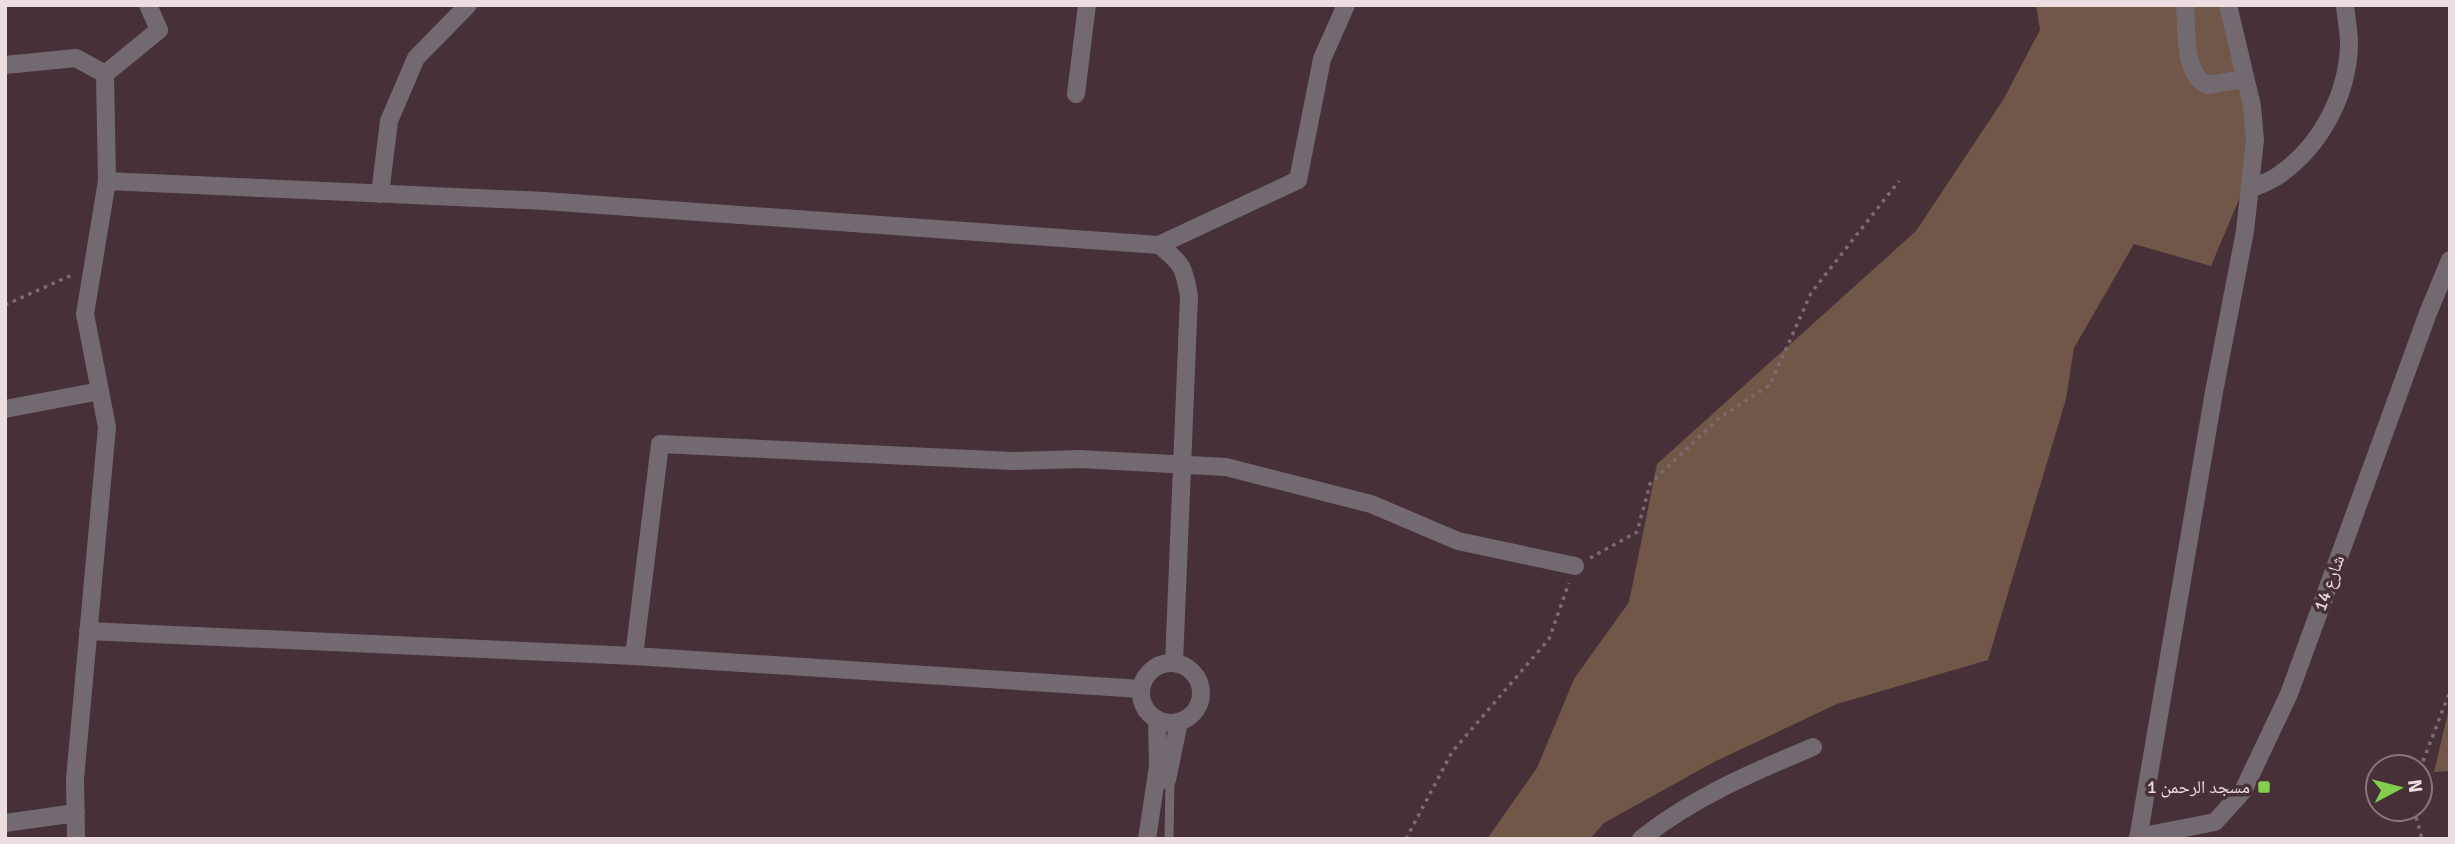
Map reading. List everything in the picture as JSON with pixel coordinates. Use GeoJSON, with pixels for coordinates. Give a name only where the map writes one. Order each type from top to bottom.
{"type":"FeatureCollection","features":[{"type":"Feature","properties":{"kind":"street"},"geometry":{"type":"LineString","coordinates":[[105,74],[159,30],[148,5]]}},
{"type":"Feature","properties":{"kind":"street"},"geometry":{"type":"LineString","coordinates":[[380,194],[389,121],[416,58],[468,5]]}},
{"type":"Feature","properties":{"kind":"street"},"geometry":{"type":"LineString","coordinates":[[1076,94],[1087,5]]}},
{"type":"Feature","properties":{"kind":"street"},"geometry":{"type":"LineString","coordinates":[[107,181],[545,201],[1159,245],[1298,180],[1322,59],[1346,5]]}},
{"type":"Feature","properties":{"kind":"street"},"geometry":{"type":"LineString","coordinates":[[2185,5],[2190,65],[2194,76],[2207,85],[2245,79]]}},
{"type":"Feature","properties":{"kind":"street"},"geometry":{"type":"LineString","coordinates":[[2138,838],[2214,392],[2245,231],[2250,189],[2255,140],[2252,106],[2228,5]]}},
{"type":"Feature","properties":{"kind":"street"},"geometry":{"type":"LineString","coordinates":[[2250,189],[2278,176],[2304,153],[2335,108],[2349,44],[2345,5]]}},
{"type":"Feature","properties":{"kind":"street"},"geometry":{"type":"LineString","coordinates":[[5,65],[76,58],[105,74]]}},
{"type":"Feature","properties":{"kind":"street"},"geometry":{"type":"LineString","coordinates":[[76,839],[75,779],[107,427],[85,314],[107,181],[105,74]]}},
{"type":"Feature","properties":{"kind":"street"},"geometry":{"type":"LineString","coordinates":[[1159,245],[1178,260],[1186,275],[1189,296],[1174,663]]}},
{"type":"Feature","properties":{"kind":"street","name":"شارع 14"},"geometry":{"type":"LineString","coordinates":[[2138,838],[2215,822],[2243,791],[2289,694],[2428,313],[2450,260]]}},
{"type":"Feature","properties":{"kind":"street"},"geometry":{"type":"LineString","coordinates":[[5,410],[100,391]]}},
{"type":"Feature","properties":{"kind":"street"},"geometry":{"type":"LineString","coordinates":[[634,656],[660,444],[1000,461],[1080,459],[1226,467],[1371,504],[1458,541],[1575,566]]}},
{"type":"Feature","properties":{"kind":"street"},"geometry":{"type":"LineString","coordinates":[[88,631],[634,656],[1141,689]]}},
{"type":"Feature","properties":{"kind":"street"},"geometry":{"type":"LineString","coordinates":[[1174,663],[1182,665],[1196,676],[1201,693],[1196,710],[1190,716],[1179,722],[1165,722],[1157,719],[1144,707],[1141,689],[1149,672],[1156,667],[1174,663]]}},
{"type":"Feature","properties":{"kind":"street"},"geometry":{"type":"LineString","coordinates":[[1147,839],[1158,766],[1157,719]]}},
{"type":"Feature","properties":{"kind":"street"},"geometry":{"type":"LineString","coordinates":[[1158,839],[1170,759],[1179,722]]}},
{"type":"Feature","properties":{"kind":"street"},"geometry":{"type":"LineString","coordinates":[[1641,839],[1697,801],[1741,777],[1813,747]]}},
{"type":"Feature","properties":{"kind":"street"},"geometry":{"type":"LineString","coordinates":[[5,823],[76,813]]}},
{"type":"Feature","properties":{"kind":"lane"},"geometry":{"type":"LineString","coordinates":[[1169,839],[1170,759]]}},
{"type":"Feature","properties":{"kind":"path"},"geometry":{"type":"LineString","coordinates":[[1406,839],[1452,752],[1549,639],[1575,566],[1637,532],[1650,484],[1719,418],[1770,385],[1811,293],[1899,181]]}},
{"type":"Feature","properties":{"kind":"path"},"geometry":{"type":"LineString","coordinates":[[5,305],[93,266]]}},
{"type":"Feature","properties":{"kind":"path"},"geometry":{"type":"LineString","coordinates":[[2450,522],[2450,572]]}},
{"type":"Feature","properties":{"kind":"path"},"geometry":{"type":"LineString","coordinates":[[2426,753],[2450,691]]}},
{"type":"Feature","properties":{"kind":"shaded area"},"geometry":{"type":"Polygon","coordinates":[[[2036,5],[2237,5],[2262,145],[2211,266],[2134,244],[2074,348],[2066,399],[1988,660],[1837,704],[1714,762],[1604,823],[1590,839],[1487,839],[1537,768],[1574,679],[1629,602],[1657,464],[1916,231],[2003,100],[2040,30],[2036,5]]]}},
{"type":"Feature","properties":{"kind":"shaded area"},"geometry":{"type":"Polygon","coordinates":[[[2450,704],[2450,771],[2434,772],[2450,704]]]}},
{"type":"Feature","properties":{"kind":"place","name":"مسجد الرحمن 1"},"geometry":{"type":"Point","coordinates":[2264,787]}}]}
